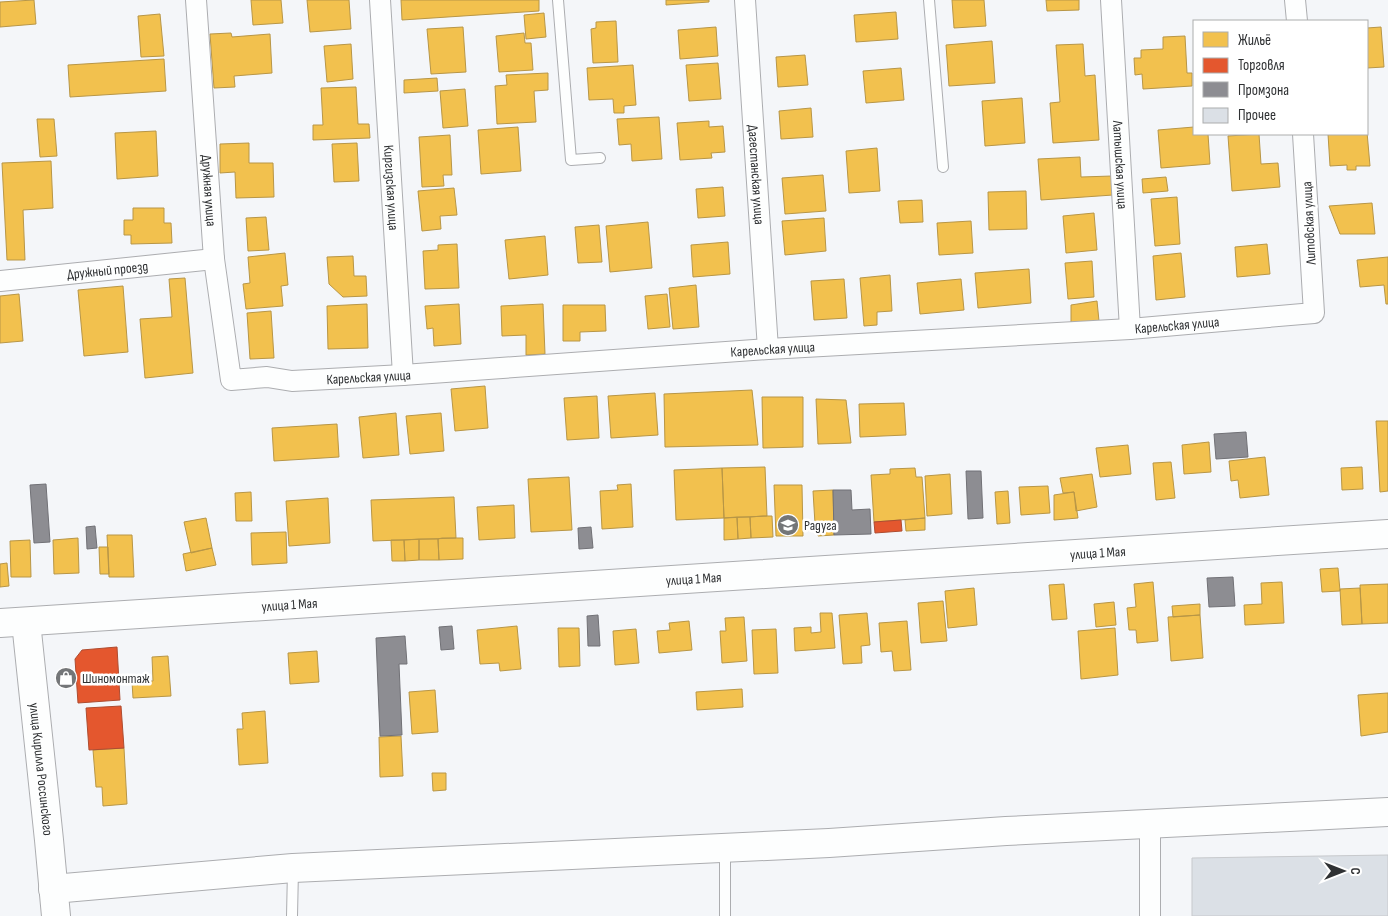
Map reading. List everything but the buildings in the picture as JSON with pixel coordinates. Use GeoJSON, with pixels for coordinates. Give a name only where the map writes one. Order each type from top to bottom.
{"type":"FeatureCollection","features":[{"type":"Feature","properties":{"kind":"main road","name":"улица 1 Мая"},"geometry":{"type":"LineString","coordinates":[[13,623],[1388,534]]}},
{"type":"Feature","properties":{"kind":"main road","name":"улица Кирилла Россинского"},"geometry":{"type":"LineString","coordinates":[[13,623],[54,889],[56,916]]}},
{"type":"Feature","properties":{"kind":"main road"},"geometry":{"type":"LineString","coordinates":[[54,889],[292,868],[829,843],[1006,831],[1388,812]]}},
{"type":"Feature","properties":{"kind":"street","name":"Дружная улица"},"geometry":{"type":"LineString","coordinates":[[196,0],[214,259],[231,380]]}},
{"type":"Feature","properties":{"kind":"street","name":"Киргизская улица"},"geometry":{"type":"LineString","coordinates":[[380,0],[403,375]]}},
{"type":"Feature","properties":{"kind":"street","name":"Дагестанская улица"},"geometry":{"type":"LineString","coordinates":[[745,0],[768,349]]}},
{"type":"Feature","properties":{"kind":"street","name":"Латышская улица"},"geometry":{"type":"LineString","coordinates":[[1111,0],[1130,329]]}},
{"type":"Feature","properties":{"kind":"street"},"geometry":{"type":"LineString","coordinates":[[1296,0],[1297,20]]}},
{"type":"Feature","properties":{"kind":"street","name":"Литовская улица"},"geometry":{"type":"LineString","coordinates":[[1303,135],[1314,313]]}},
{"type":"Feature","properties":{"kind":"street","name":"Дружный проезд"},"geometry":{"type":"LineString","coordinates":[[0,281],[214,259]]}},
{"type":"Feature","properties":{"kind":"street","name":"Карельская улица"},"geometry":{"type":"LineString","coordinates":[[231,380],[267,376],[292,381],[403,375],[768,349],[1130,329],[1314,313]]}},
{"type":"Feature","properties":{"kind":"street"},"geometry":{"type":"LineString","coordinates":[[1150,824],[1150,916]]}},
{"type":"Feature","properties":{"kind":"lane"},"geometry":{"type":"LineString","coordinates":[[558,0],[571,160],[600,158]]}},
{"type":"Feature","properties":{"kind":"lane"},"geometry":{"type":"LineString","coordinates":[[929,0],[944,167]]}},
{"type":"Feature","properties":{"kind":"lane"},"geometry":{"type":"LineString","coordinates":[[725,847],[725,916]]}},
{"type":"Feature","properties":{"kind":"lane"},"geometry":{"type":"LineString","coordinates":[[292,868],[292,916]]}},
{"type":"Feature","properties":{"kind":"place","name":"Радуга"},"geometry":{"type":"Point","coordinates":[788,525]}},
{"type":"Feature","properties":{"kind":"place","name":"Шиномонтаж"},"geometry":{"type":"Point","coordinates":[66,678]}}]}
